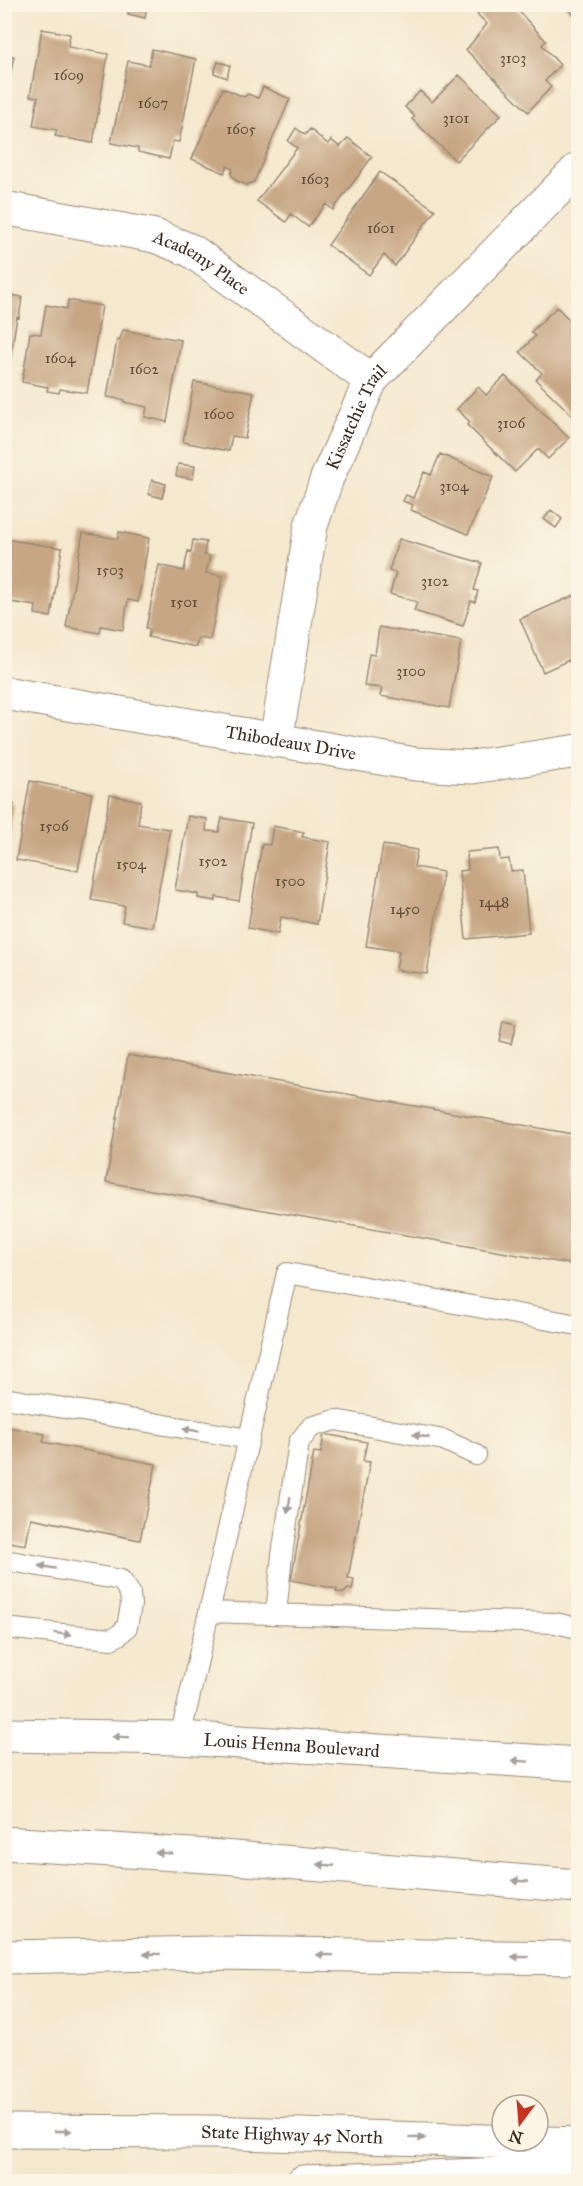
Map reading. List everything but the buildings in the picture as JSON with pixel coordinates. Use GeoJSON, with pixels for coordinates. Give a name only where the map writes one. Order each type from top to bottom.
{"type":"FeatureCollection","features":[{"type":"Feature","properties":{"kind":"main road","name":"Kissatchie Trail"},"geometry":{"type":"LineString","coordinates":[[276,741],[311,526],[327,478],[371,380],[579,169]]}},
{"type":"Feature","properties":{"kind":"main road","name":"Academy Place"},"geometry":{"type":"LineString","coordinates":[[4,208],[155,236],[192,251],[371,380]]}},
{"type":"Feature","properties":{"kind":"main road","name":"Thibodeaux Drive"},"geometry":{"type":"LineString","coordinates":[[4,693],[414,764],[472,767],[579,751]]}},
{"type":"Feature","properties":{"kind":"main road","name":"Louis Henna Boulevard"},"geometry":{"type":"LineString","coordinates":[[4,1734],[180,1738],[579,1764]]}},
{"type":"Feature","properties":{"kind":"main road"},"geometry":{"type":"LineString","coordinates":[[4,1843],[222,1857],[579,1886]]}},
{"type":"Feature","properties":{"kind":"main road"},"geometry":{"type":"LineString","coordinates":[[4,1958],[211,1953],[579,1958]]}},
{"type":"Feature","properties":{"kind":"main road","name":"State Highway 45 North"},"geometry":{"type":"LineString","coordinates":[[4,2131],[211,2132],[579,2144]]}},
{"type":"Feature","properties":{"kind":"main road"},"geometry":{"type":"LineString","coordinates":[[303,2181],[579,2171]]}},
{"type":"Feature","properties":{"kind":"lane"},"geometry":{"type":"LineString","coordinates":[[180,1738],[287,1273],[579,1325]]}},
{"type":"Feature","properties":{"kind":"lane"},"geometry":{"type":"LineString","coordinates":[[4,1413],[13,1400],[249,1439]]}},
{"type":"Feature","properties":{"kind":"lane"},"geometry":{"type":"LineString","coordinates":[[276,1614],[282,1555],[299,1442],[311,1427],[335,1420],[444,1440],[476,1455]]}},
{"type":"Feature","properties":{"kind":"lane"},"geometry":{"type":"LineString","coordinates":[[4,1560],[121,1580],[130,1593],[131,1605],[127,1627],[111,1639],[4,1628]]}},
{"type":"Feature","properties":{"kind":"lane"},"geometry":{"type":"LineString","coordinates":[[209,1612],[555,1623],[579,1628]]}}]}
